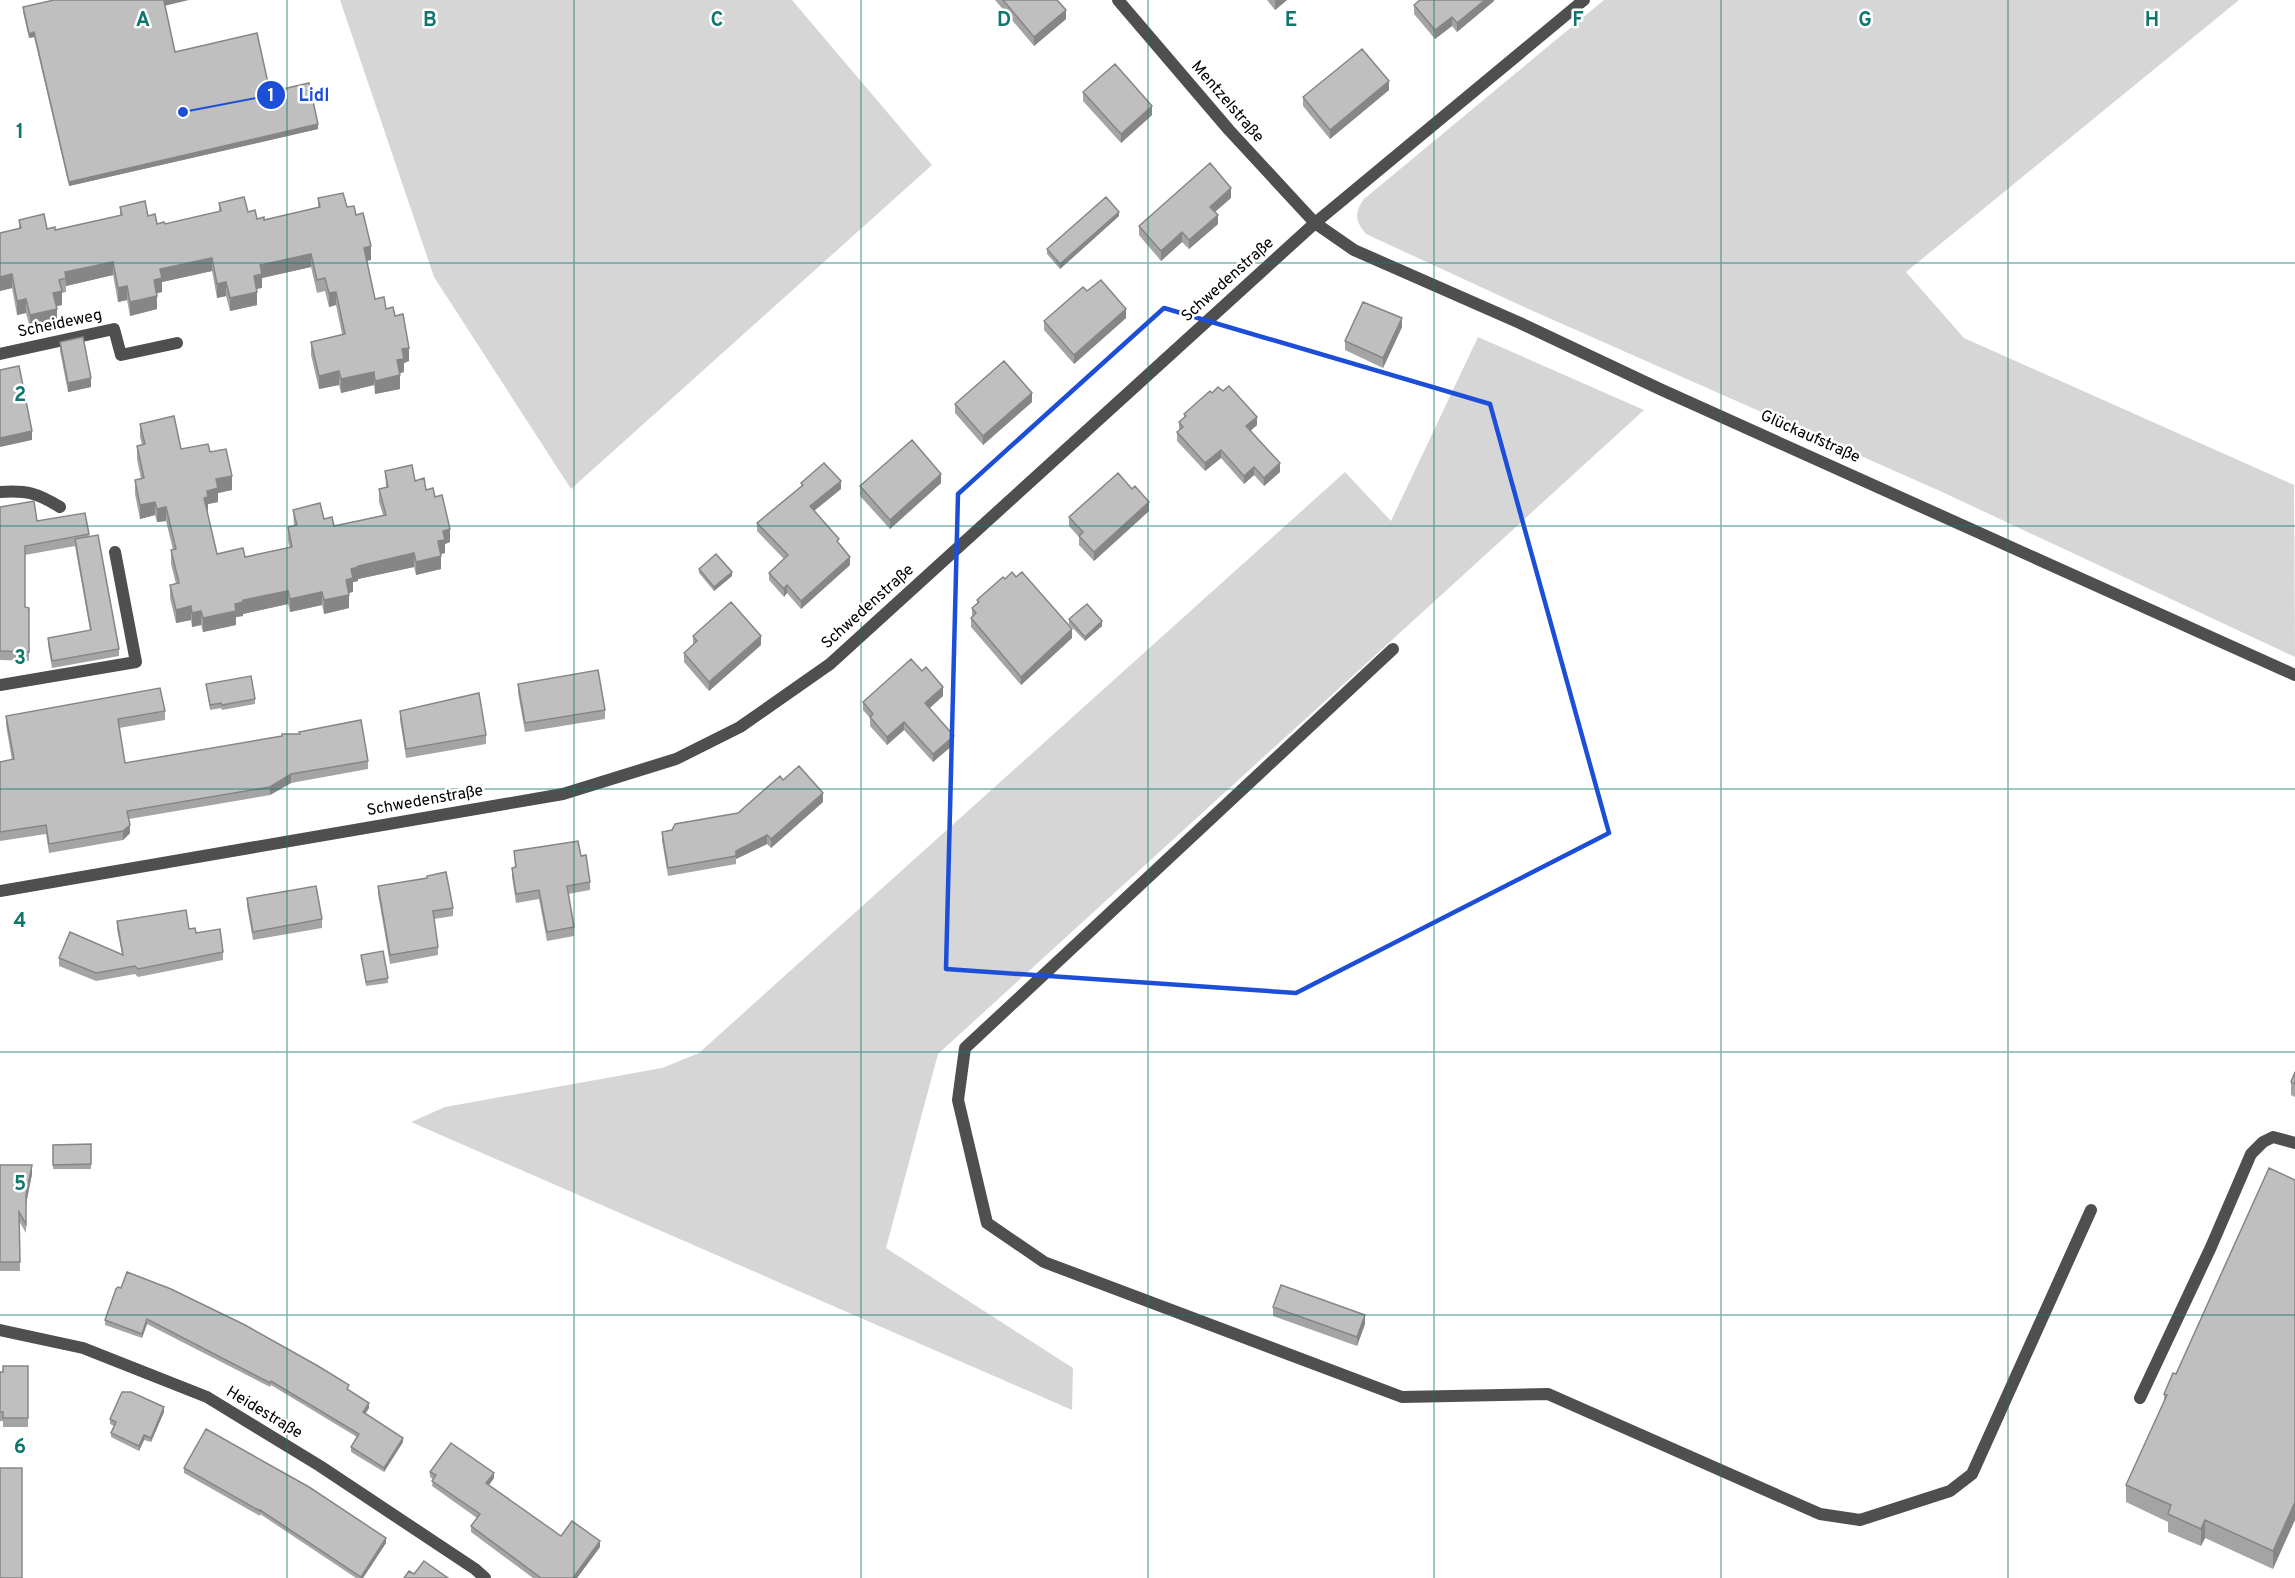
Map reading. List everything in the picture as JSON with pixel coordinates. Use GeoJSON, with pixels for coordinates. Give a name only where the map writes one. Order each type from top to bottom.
{"type":"FeatureCollection","features":[{"type":"Feature","properties":{"kind":"street","name":"Mentzelstraße"},"geometry":{"type":"LineString","coordinates":[[1118,0],[1229,130],[1315,223]]}},
{"type":"Feature","properties":{"kind":"street","name":"Schwedenstraße"},"geometry":{"type":"LineString","coordinates":[[0,891],[562,794],[647,769],[712,742],[766,711],[830,664],[1315,223],[1584,0]]}},
{"type":"Feature","properties":{"kind":"street","name":"Glückaufstraße"},"geometry":{"type":"LineString","coordinates":[[1315,223],[1354,250],[2295,675]]}},
{"type":"Feature","properties":{"kind":"street","name":"Scheideweg"},"geometry":{"type":"LineString","coordinates":[[0,354],[114,329],[121,355],[177,343]]}},
{"type":"Feature","properties":{"kind":"street"},"geometry":{"type":"LineString","coordinates":[[0,492],[22,490],[40,495],[60,507]]}},
{"type":"Feature","properties":{"kind":"street"},"geometry":{"type":"LineString","coordinates":[[0,685],[136,662],[115,552]]}},
{"type":"Feature","properties":{"kind":"street"},"geometry":{"type":"LineString","coordinates":[[1393,649],[965,1048],[958,1100],[987,1223],[1044,1262],[1402,1397],[1548,1395],[1820,1514],[1860,1520],[1950,1491],[1972,1474],[2091,1210]]}},
{"type":"Feature","properties":{"kind":"street"},"geometry":{"type":"LineString","coordinates":[[2140,1398],[2211,1247],[2251,1154],[2263,1142],[2273,1137],[2295,1143]]}},
{"type":"Feature","properties":{"kind":"street","name":"Heidestraße"},"geometry":{"type":"LineString","coordinates":[[0,1330],[83,1348],[207,1398],[320,1466],[475,1569],[485,1578]]}},
{"type":"Feature","properties":{"kind":"highlighted area"},"geometry":{"type":"Polygon","coordinates":[[[1164,308],[1490,404],[1609,833],[1296,993],[946,969],[958,494],[1164,308]]]}},
{"type":"Feature","properties":{"kind":"shaded area"},"geometry":{"type":"Polygon","coordinates":[[[340,0],[792,0],[932,165],[571,489],[434,277],[340,0]]]}},
{"type":"Feature","properties":{"kind":"shaded area"},"geometry":{"type":"Polygon","coordinates":[[[1604,0],[2239,0],[1906,272],[1964,338],[2294,485],[2295,657],[1940,491],[1522,306],[1366,234],[1357,216],[1364,199],[1604,0]]]}},
{"type":"Feature","properties":{"kind":"shaded area"},"geometry":{"type":"Polygon","coordinates":[[[1478,337],[1644,410],[938,1054],[886,1248],[1073,1368],[1072,1410],[411,1122],[445,1107],[662,1068],[699,1053],[1345,472],[1391,521],[1478,337]]]}},
{"type":"Feature","properties":{"kind":"building"},"geometry":{"type":"Polygon","coordinates":[[[54,0],[170,0],[164,1],[175,52],[257,33],[270,92],[309,83],[318,124],[69,182],[34,32],[29,34],[23,7],[54,0]]]}},
{"type":"Feature","properties":{"kind":"building"},"geometry":{"type":"Polygon","coordinates":[[[1003,0],[1057,0],[1066,10],[1034,37],[1003,0]]]}},
{"type":"Feature","properties":{"kind":"building"},"geometry":{"type":"Polygon","coordinates":[[[1420,0],[1485,0],[1457,23],[1452,17],[1435,30],[1414,5],[1420,0]]]}},
{"type":"Feature","properties":{"kind":"building"},"geometry":{"type":"Polygon","coordinates":[[[1362,49],[1389,81],[1330,130],[1303,97],[1362,49]]]}},
{"type":"Feature","properties":{"kind":"building"},"geometry":{"type":"Polygon","coordinates":[[[1115,64],[1152,106],[1121,134],[1083,92],[1115,64]]]}},
{"type":"Feature","properties":{"kind":"building"},"geometry":{"type":"Polygon","coordinates":[[[1210,163],[1231,188],[1210,207],[1218,215],[1189,240],[1182,232],[1161,251],[1139,226],[1210,163]]]}},
{"type":"Feature","properties":{"kind":"building"},"geometry":{"type":"Polygon","coordinates":[[[343,193],[347,207],[354,206],[356,215],[363,213],[371,246],[364,248],[375,299],[384,297],[386,309],[393,307],[395,316],[403,314],[409,348],[402,349],[404,359],[397,360],[400,375],[375,381],[374,372],[341,379],[339,371],[319,376],[311,342],[345,334],[336,292],[329,293],[325,278],[317,280],[311,254],[260,265],[262,274],[254,276],[257,292],[230,298],[226,282],[217,284],[212,258],[160,269],[162,278],[154,280],[157,296],[130,302],[127,286],[118,288],[113,262],[65,272],[66,278],[59,280],[62,291],[53,293],[57,309],[30,315],[26,299],[17,301],[12,274],[0,277],[0,233],[21,228],[19,220],[44,214],[47,229],[55,227],[55,230],[122,215],[120,207],[145,201],[148,216],[155,214],[157,224],[164,222],[165,224],[221,211],[219,203],[244,197],[248,212],[255,210],[257,219],[264,217],[264,220],[320,207],[318,198],[343,193]]]}},
{"type":"Feature","properties":{"kind":"building"},"geometry":{"type":"Polygon","coordinates":[[[1106,197],[1119,212],[1060,264],[1047,249],[1106,197]]]}},
{"type":"Feature","properties":{"kind":"building"},"geometry":{"type":"Polygon","coordinates":[[[1101,280],[1126,309],[1074,355],[1044,321],[1083,287],[1087,291],[1101,280]]]}},
{"type":"Feature","properties":{"kind":"building"},"geometry":{"type":"Polygon","coordinates":[[[1363,302],[1402,318],[1383,358],[1345,341],[1363,302]]]}},
{"type":"Feature","properties":{"kind":"building"},"geometry":{"type":"Polygon","coordinates":[[[83,337],[91,378],[68,383],[60,342],[83,337]]]}},
{"type":"Feature","properties":{"kind":"building"},"geometry":{"type":"Polygon","coordinates":[[[1004,361],[1032,393],[983,436],[955,404],[1004,361]]]}},
{"type":"Feature","properties":{"kind":"building"},"geometry":{"type":"Polygon","coordinates":[[[19,366],[32,431],[0,438],[0,370],[19,366]]]}},
{"type":"Feature","properties":{"kind":"building"},"geometry":{"type":"Polygon","coordinates":[[[1229,386],[1257,417],[1246,426],[1280,463],[1264,478],[1254,467],[1244,476],[1221,450],[1205,463],[1177,432],[1183,427],[1179,422],[1186,416],[1184,414],[1210,391],[1212,393],[1218,387],[1223,391],[1229,386]]]}},
{"type":"Feature","properties":{"kind":"building"},"geometry":{"type":"Polygon","coordinates":[[[174,416],[181,449],[208,444],[210,452],[226,449],[232,476],[216,479],[218,488],[207,491],[208,497],[204,498],[217,554],[243,548],[245,557],[292,547],[288,527],[297,525],[293,510],[320,503],[324,519],[332,517],[334,526],[386,515],[379,489],[388,487],[385,471],[412,465],[415,481],[424,478],[426,490],[433,488],[435,497],[442,495],[450,529],[443,531],[445,540],[438,541],[441,556],[416,562],[414,553],[358,566],[351,569],[353,578],[346,580],[349,595],[324,600],[322,592],[290,599],[288,591],[243,600],[235,604],[236,611],[203,618],[201,611],[192,613],[191,606],[176,610],[170,585],[179,583],[171,550],[176,549],[166,507],[157,509],[155,502],[140,505],[135,480],[144,478],[137,446],[145,444],[140,424],[174,416]]]}},
{"type":"Feature","properties":{"kind":"building"},"geometry":{"type":"Polygon","coordinates":[[[912,440],[941,474],[890,520],[860,486],[912,440]]]}},
{"type":"Feature","properties":{"kind":"building"},"geometry":{"type":"Polygon","coordinates":[[[824,463],[841,481],[810,506],[839,539],[837,541],[850,557],[801,601],[787,585],[784,589],[769,573],[788,555],[757,523],[803,485],[801,483],[824,463]]]}},
{"type":"Feature","properties":{"kind":"building"},"geometry":{"type":"Polygon","coordinates":[[[1118,473],[1132,489],[1135,486],[1149,502],[1094,552],[1079,536],[1083,532],[1069,517],[1118,473]]]}},
{"type":"Feature","properties":{"kind":"building"},"geometry":{"type":"Polygon","coordinates":[[[34,501],[37,521],[85,513],[89,534],[25,546],[25,607],[29,608],[29,652],[0,651],[0,507],[34,501]]]}},
{"type":"Feature","properties":{"kind":"building"},"geometry":{"type":"Polygon","coordinates":[[[98,535],[119,649],[52,661],[48,638],[91,630],[75,539],[98,535]]]}},
{"type":"Feature","properties":{"kind":"building"},"geometry":{"type":"Polygon","coordinates":[[[716,554],[732,572],[714,587],[699,569],[716,554]]]}},
{"type":"Feature","properties":{"kind":"building"},"geometry":{"type":"Polygon","coordinates":[[[1012,572],[1016,577],[1022,572],[1072,629],[1021,677],[971,618],[976,613],[972,608],[979,602],[977,600],[1012,572]]]}},
{"type":"Feature","properties":{"kind":"building"},"geometry":{"type":"Polygon","coordinates":[[[731,602],[761,636],[709,682],[684,653],[697,641],[693,636],[731,602]]]}},
{"type":"Feature","properties":{"kind":"building"},"geometry":{"type":"Polygon","coordinates":[[[1087,604],[1102,621],[1085,637],[1069,619],[1087,604]]]}},
{"type":"Feature","properties":{"kind":"building"},"geometry":{"type":"Polygon","coordinates":[[[911,659],[922,671],[926,667],[943,687],[925,703],[954,736],[933,754],[904,722],[887,737],[870,717],[873,714],[863,702],[911,659]]]}},
{"type":"Feature","properties":{"kind":"building"},"geometry":{"type":"Polygon","coordinates":[[[598,670],[605,710],[525,723],[518,684],[598,670]]]}},
{"type":"Feature","properties":{"kind":"building"},"geometry":{"type":"Polygon","coordinates":[[[251,676],[255,699],[210,705],[206,684],[251,676]]]}},
{"type":"Feature","properties":{"kind":"building"},"geometry":{"type":"Polygon","coordinates":[[[160,688],[165,711],[118,719],[125,763],[282,736],[282,734],[300,734],[299,732],[361,720],[368,761],[291,774],[270,787],[127,811],[130,825],[123,831],[49,844],[46,825],[0,832],[0,762],[14,759],[6,716],[160,688]]]}},
{"type":"Feature","properties":{"kind":"building"},"geometry":{"type":"Polygon","coordinates":[[[479,693],[486,735],[406,749],[400,711],[479,693]]]}},
{"type":"Feature","properties":{"kind":"building"},"geometry":{"type":"Polygon","coordinates":[[[799,766],[823,793],[771,839],[767,835],[736,851],[736,856],[668,868],[662,832],[672,830],[675,824],[738,813],[780,776],[783,780],[799,766]]]}},
{"type":"Feature","properties":{"kind":"building"},"geometry":{"type":"Polygon","coordinates":[[[578,841],[581,856],[586,855],[590,882],[567,886],[574,927],[547,932],[539,890],[516,894],[512,868],[516,867],[514,851],[578,841]]]}},
{"type":"Feature","properties":{"kind":"building"},"geometry":{"type":"Polygon","coordinates":[[[446,872],[453,908],[433,911],[438,947],[390,955],[378,886],[427,878],[427,876],[446,872]]]}},
{"type":"Feature","properties":{"kind":"building"},"geometry":{"type":"Polygon","coordinates":[[[316,886],[322,919],[253,932],[247,898],[316,886]]]}},
{"type":"Feature","properties":{"kind":"building"},"geometry":{"type":"Polygon","coordinates":[[[186,910],[189,929],[195,928],[196,933],[220,929],[223,952],[138,969],[135,966],[96,973],[59,958],[70,932],[123,955],[117,921],[186,910]]]}},
{"type":"Feature","properties":{"kind":"building"},"geometry":{"type":"Polygon","coordinates":[[[383,951],[388,978],[366,982],[361,955],[383,951]]]}},
{"type":"Feature","properties":{"kind":"building"},"geometry":{"type":"Polygon","coordinates":[[[2295,1072],[2295,1084],[2291,1082],[2295,1072]]]}},
{"type":"Feature","properties":{"kind":"building"},"geometry":{"type":"Polygon","coordinates":[[[91,1144],[91,1164],[53,1165],[53,1145],[91,1144]]]}},
{"type":"Feature","properties":{"kind":"building"},"geometry":{"type":"Polygon","coordinates":[[[0,1165],[32,1165],[26,1195],[26,1224],[19,1212],[20,1262],[0,1262],[0,1165]]]}},
{"type":"Feature","properties":{"kind":"building"},"geometry":{"type":"Polygon","coordinates":[[[2269,1168],[2295,1180],[2295,1502],[2273,1551],[2205,1520],[2201,1529],[2168,1514],[2171,1505],[2126,1485],[2167,1395],[2164,1394],[2173,1373],[2176,1374],[2269,1168]]]}},
{"type":"Feature","properties":{"kind":"building"},"geometry":{"type":"Polygon","coordinates":[[[127,1272],[171,1289],[245,1325],[349,1385],[347,1389],[369,1403],[363,1412],[403,1438],[384,1468],[351,1447],[359,1434],[271,1381],[270,1383],[147,1319],[142,1334],[105,1320],[116,1289],[121,1288],[127,1272]]]}},
{"type":"Feature","properties":{"kind":"building"},"geometry":{"type":"Polygon","coordinates":[[[1281,1285],[1365,1315],[1357,1337],[1273,1307],[1281,1285]]]}},
{"type":"Feature","properties":{"kind":"building"},"geometry":{"type":"Polygon","coordinates":[[[3,1366],[28,1366],[28,1418],[3,1418],[3,1412],[0,1412],[0,1372],[3,1372],[3,1366]]]}},
{"type":"Feature","properties":{"kind":"building"},"geometry":{"type":"Polygon","coordinates":[[[122,1392],[131,1392],[164,1407],[151,1438],[144,1435],[139,1446],[111,1433],[116,1422],[110,1419],[122,1392]]]}},
{"type":"Feature","properties":{"kind":"building"},"geometry":{"type":"Polygon","coordinates":[[[206,1429],[309,1487],[386,1538],[361,1577],[260,1510],[184,1468],[206,1429]]]}},
{"type":"Feature","properties":{"kind":"building"},"geometry":{"type":"Polygon","coordinates":[[[451,1443],[494,1473],[486,1483],[561,1536],[572,1521],[600,1541],[573,1578],[541,1578],[471,1526],[480,1514],[432,1481],[436,1475],[430,1472],[451,1443]]]}},
{"type":"Feature","properties":{"kind":"building"},"geometry":{"type":"Polygon","coordinates":[[[0,1468],[22,1468],[22,1578],[0,1578],[0,1468]]]}},
{"type":"Feature","properties":{"kind":"building"},"geometry":{"type":"Polygon","coordinates":[[[424,1561],[448,1578],[404,1578],[409,1571],[414,1574],[424,1561]]]}},
{"type":"Feature","properties":{"kind":"place","name":"Lidl"},"geometry":{"type":"Point","coordinates":[183,112]}}]}
